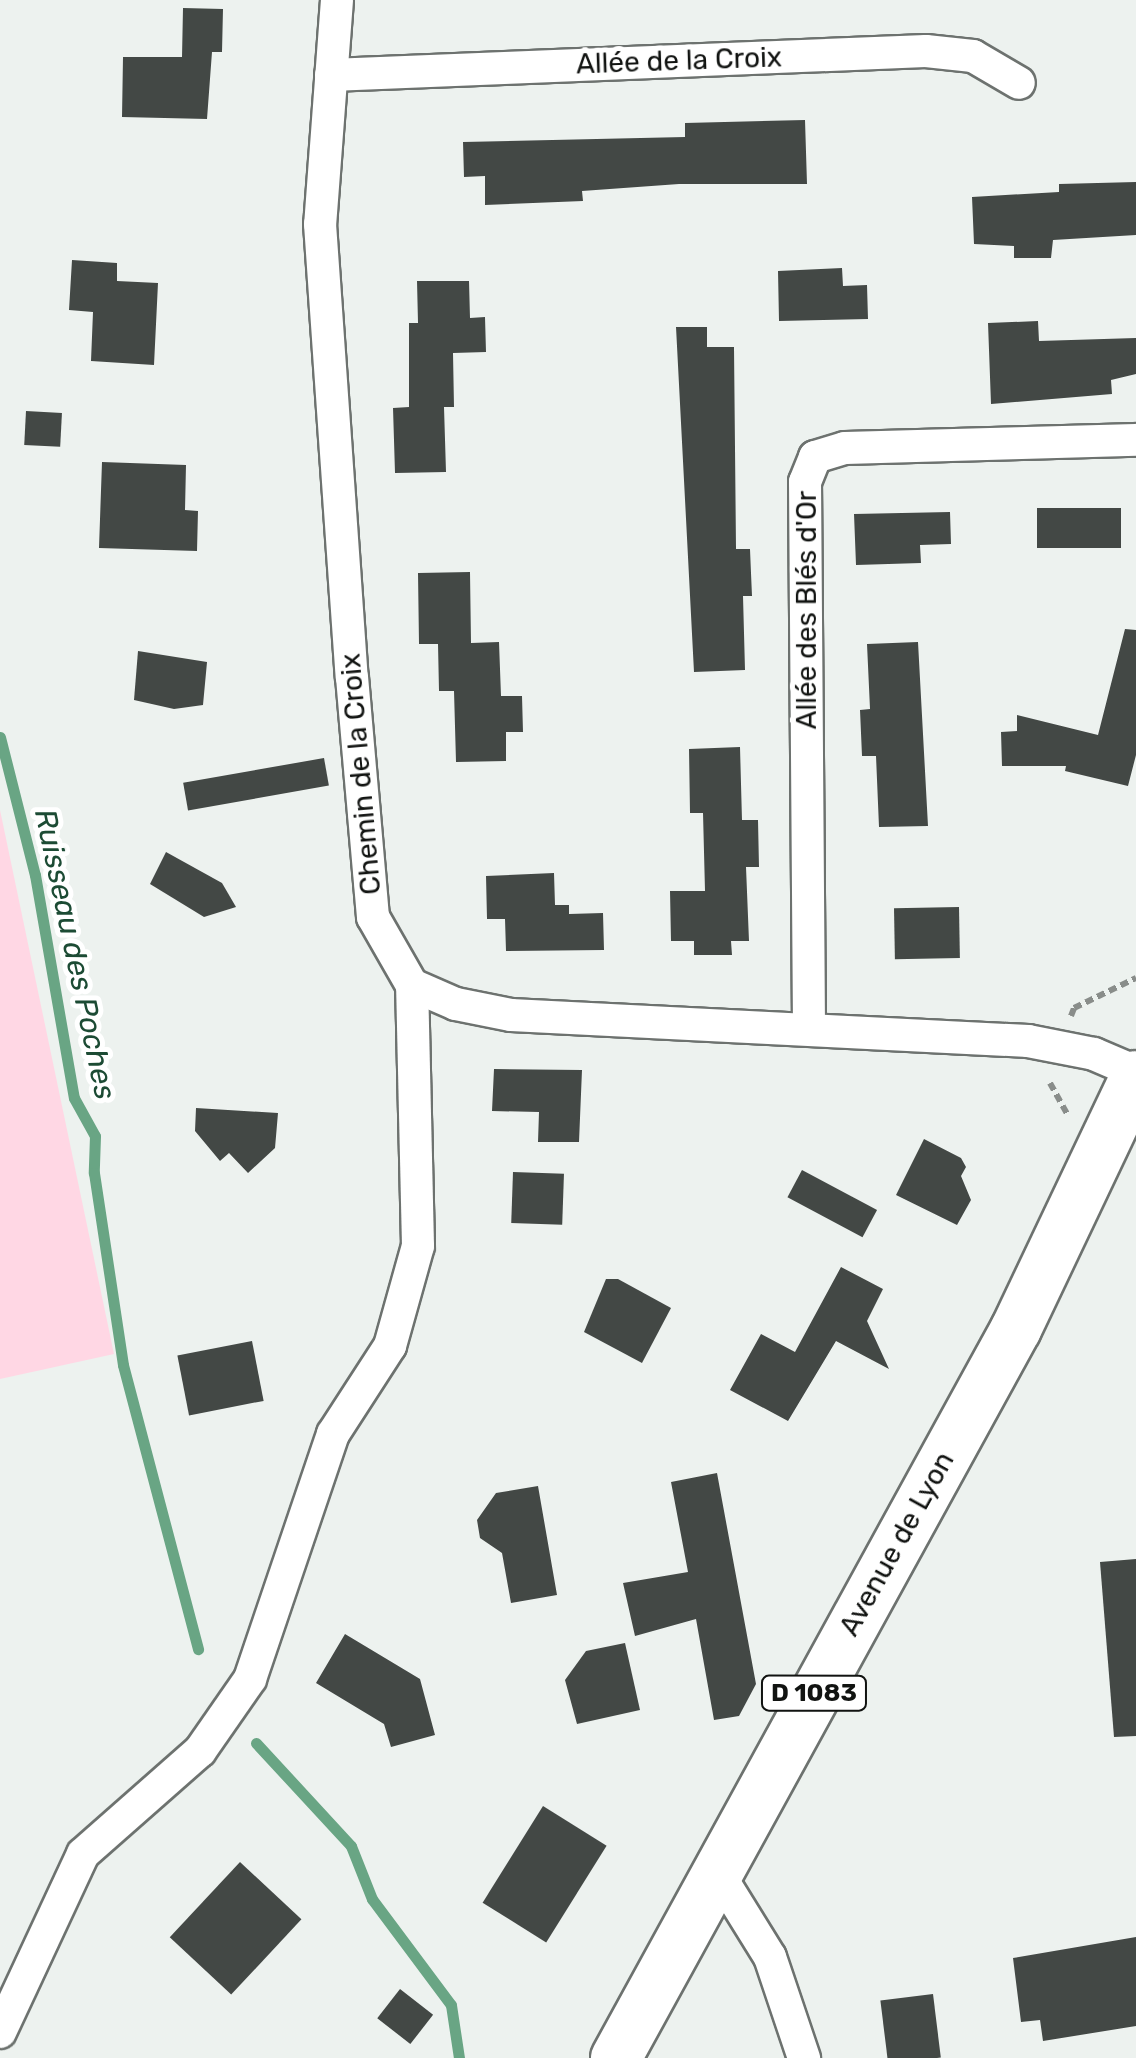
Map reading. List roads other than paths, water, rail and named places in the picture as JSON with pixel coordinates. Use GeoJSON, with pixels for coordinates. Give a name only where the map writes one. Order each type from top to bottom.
{"type":"FeatureCollection","features":[{"type":"Feature","properties":{"kind":"main road","name":"Avenue de Lyon"},"geometry":{"type":"LineString","coordinates":[[616,2058],[1016,1329],[1136,1074]]}},
{"type":"Feature","properties":{"kind":"street","name":"Chemin de la Croix"},"geometry":{"type":"LineString","coordinates":[[337,0],[320,224],[365,824],[373,916],[412,986]]}},
{"type":"Feature","properties":{"kind":"street","name":"Allée de la Croix"},"geometry":{"type":"LineString","coordinates":[[332,75],[926,51],[973,56],[1019,82]]}},
{"type":"Feature","properties":{"kind":"street","name":"Allée des Blés d'Or"},"geometry":{"type":"LineString","coordinates":[[809,1028],[805,482],[815,456],[845,448],[1136,440]]}},
{"type":"Feature","properties":{"kind":"street"},"geometry":{"type":"LineString","coordinates":[[0,2032],[84,1854],[200,1750],[250,1679],[333,1434],[390,1346],[418,1246],[412,986],[456,1004],[511,1015],[1028,1041],[1094,1054],[1136,1074]]}},
{"type":"Feature","properties":{"kind":"street"},"geometry":{"type":"LineString","coordinates":[[716,1870],[770,1956],[804,2058]]}},
{"type":"Feature","properties":{"kind":"waterway","name":"Ruisseau des Poches"},"geometry":{"type":"LineString","coordinates":[[0,737],[35,875],[74,1098],[95,1136],[94,1173],[123,1365],[198,1649]]}},
{"type":"Feature","properties":{"kind":"waterway","name":"Ruisseau des Poches"},"geometry":{"type":"LineString","coordinates":[[256,1743],[351,1846],[372,1899],[451,2005],[459,2058]]}}]}
